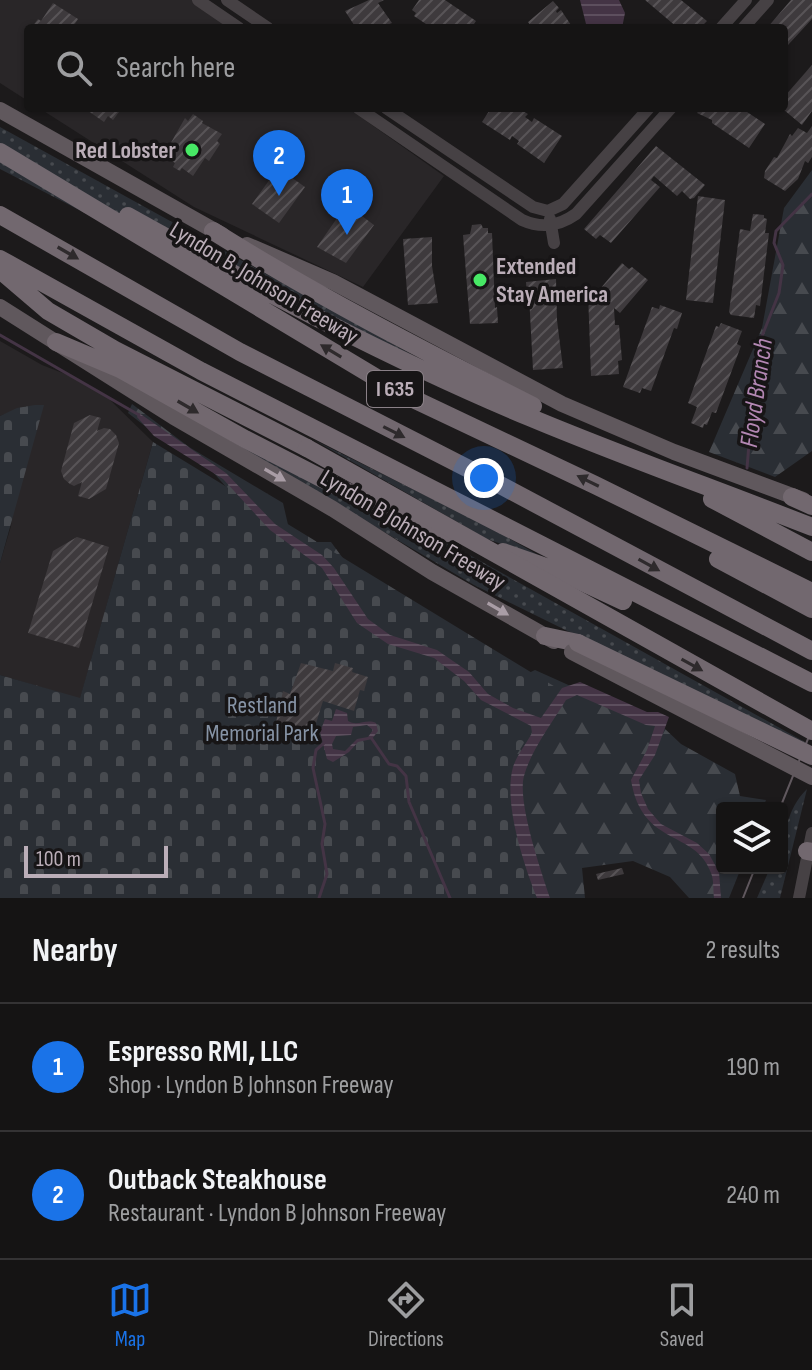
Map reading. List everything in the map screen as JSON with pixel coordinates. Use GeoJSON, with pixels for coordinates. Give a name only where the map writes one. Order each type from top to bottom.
{"type":"FeatureCollection","features":[{"type":"Feature","properties":{"kind":"highway"},"geometry":{"type":"LineString","coordinates":[[0,145],[314,316],[529,417],[812,527]]}},
{"type":"Feature","properties":{"kind":"highway","name":"Lyndon B. Johnson Freeway"},"geometry":{"type":"LineString","coordinates":[[0,152],[405,395],[636,505],[809,599]]}},
{"type":"Feature","properties":{"kind":"highway"},"geometry":{"type":"LineString","coordinates":[[0,215],[240,352],[581,527],[812,651]]}},
{"type":"Feature","properties":{"kind":"highway"},"geometry":{"type":"LineString","coordinates":[[213,231],[288,278],[385,332],[679,480],[812,552]]}},
{"type":"Feature","properties":{"kind":"highway","name":"Lyndon B Johnson Freeway"},"geometry":{"type":"LineString","coordinates":[[0,259],[201,371],[768,666]]}},
{"type":"Feature","properties":{"kind":"highway"},"geometry":{"type":"LineString","coordinates":[[0,270],[48,311],[115,350],[307,448],[812,731]]}},
{"type":"Feature","properties":{"kind":"highway"},"geometry":{"type":"LineString","coordinates":[[56,342],[120,369],[352,494],[421,524],[563,573],[812,683]]}},
{"type":"Feature","properties":{"kind":"highway"},"geometry":{"type":"LineString","coordinates":[[792,497],[812,504]]}},
{"type":"Feature","properties":{"kind":"highway"},"geometry":{"type":"LineString","coordinates":[[545,636],[812,756]]}},
{"type":"Feature","properties":{"kind":"highway"},"geometry":{"type":"LineString","coordinates":[[768,666],[812,691]]}},
{"type":"Feature","properties":{"kind":"main road"},"geometry":{"type":"LineString","coordinates":[[0,110],[213,231],[320,276],[541,393],[605,423],[792,497]]}},
{"type":"Feature","properties":{"kind":"main road","name":"Lyndon B Johnson Freeway"},"geometry":{"type":"LineString","coordinates":[[0,307],[174,417],[545,636]]}},
{"type":"Feature","properties":{"kind":"main road"},"geometry":{"type":"LineString","coordinates":[[575,648],[812,777]]}},
{"type":"Feature","properties":{"kind":"street"},"geometry":{"type":"LineString","coordinates":[[198,0],[233,24]]}},
{"type":"Feature","properties":{"kind":"street"},"geometry":{"type":"LineString","coordinates":[[227,0],[251,24]]}},
{"type":"Feature","properties":{"kind":"street"},"geometry":{"type":"LineString","coordinates":[[725,24],[746,0]]}},
{"type":"Feature","properties":{"kind":"street"},"geometry":{"type":"LineString","coordinates":[[747,24],[768,0]]}},
{"type":"Feature","properties":{"kind":"street"},"geometry":{"type":"LineString","coordinates":[[368,112],[522,220],[551,226],[576,214],[663,112]]}},
{"type":"Feature","properties":{"kind":"street"},"geometry":{"type":"LineString","coordinates":[[392,112],[533,207],[548,211],[563,204],[645,112]]}},
{"type":"Feature","properties":{"kind":"street"},"geometry":{"type":"LineString","coordinates":[[548,211],[554,243]]}},
{"type":"Feature","properties":{"kind":"street"},"geometry":{"type":"LineString","coordinates":[[799,898],[810,845]]}},
{"type":"Feature","properties":{"kind":"shaded area"},"geometry":{"type":"Polygon","coordinates":[[[0,0],[194,0],[228,24],[24,24],[24,98],[0,83],[0,0]]]}},
{"type":"Feature","properties":{"kind":"shaded area"},"geometry":{"type":"Polygon","coordinates":[[[580,0],[619,0],[625,13],[623,24],[586,24],[580,0]]]}},
{"type":"Feature","properties":{"kind":"shaded area"},"geometry":{"type":"Polygon","coordinates":[[[45,112],[354,112],[444,176],[363,287],[194,207],[45,112]]]}},
{"type":"Feature","properties":{"kind":"shaded area"},"geometry":{"type":"Polygon","coordinates":[[[0,341],[42,365],[78,379],[107,397],[153,442],[80,699],[0,675],[0,563],[11,526],[26,406],[0,416],[0,341]]]}},
{"type":"Feature","properties":{"kind":"shaded area"},"geometry":{"type":"Polygon","coordinates":[[[139,413],[226,473],[275,524],[322,555],[368,619],[390,635],[437,650],[469,672],[488,694],[513,708],[541,718],[562,688],[580,682],[647,712],[658,712],[669,717],[655,755],[639,780],[641,793],[648,809],[661,824],[697,843],[709,854],[716,867],[716,874],[719,874],[721,898],[714,898],[712,876],[704,859],[694,849],[657,828],[637,802],[631,780],[647,750],[655,726],[577,695],[566,700],[537,747],[524,776],[527,819],[550,898],[537,898],[521,852],[511,798],[513,767],[532,733],[531,726],[481,700],[464,681],[434,658],[388,644],[357,623],[322,568],[270,530],[223,479],[154,436],[137,417],[139,413]]]}},
{"type":"Feature","properties":{"kind":"shaded area"},"geometry":{"type":"Polygon","coordinates":[[[336,709],[347,713],[348,721],[352,723],[376,723],[378,731],[372,739],[358,742],[333,762],[327,759],[320,732],[325,719],[332,721],[336,709]],[[367,725],[353,727],[351,735],[336,736],[333,749],[345,751],[357,739],[368,737],[373,730],[367,725]]]}},
{"type":"Feature","properties":{"kind":"green space"},"geometry":{"type":"Polygon","coordinates":[[[0,127],[420,359],[108,225],[0,169],[0,127]]]}},
{"type":"Feature","properties":{"kind":"green space"},"geometry":{"type":"Polygon","coordinates":[[[812,170],[812,451],[775,477],[709,452],[762,328],[784,208],[812,170]]]}},
{"type":"Feature","properties":{"kind":"green space"},"geometry":{"type":"Polygon","coordinates":[[[132,404],[189,447],[283,503],[289,529],[316,542],[331,542],[356,576],[510,682],[535,670],[664,728],[681,744],[735,774],[740,796],[766,800],[716,802],[716,874],[739,874],[729,898],[689,898],[670,877],[633,861],[582,868],[585,898],[510,898],[250,514],[204,462],[175,449],[128,413],[132,404]]]}},
{"type":"Feature","properties":{"kind":"green space"},"geometry":{"type":"Polygon","coordinates":[[[44,405],[0,563],[0,416],[17,408],[44,405]]]}},
{"type":"Feature","properties":{"kind":"green space"},"geometry":{"type":"Polygon","coordinates":[[[192,419],[370,511],[457,548],[812,746],[661,677],[474,585],[192,419]]]}},
{"type":"Feature","properties":{"kind":"green space"},"geometry":{"type":"Polygon","coordinates":[[[314,440],[493,529],[545,559],[487,539],[314,440]]]}},
{"type":"Feature","properties":{"kind":"green space","name":"Restland Memorial Park"},"geometry":{"type":"Polygon","coordinates":[[[153,442],[557,688],[507,771],[536,898],[0,898],[0,675],[80,698],[153,442]]]}},
{"type":"Feature","properties":{"kind":"green space"},"geometry":{"type":"Polygon","coordinates":[[[807,789],[788,866],[788,823],[807,789]]]}},
{"type":"Feature","properties":{"kind":"green space"},"geometry":{"type":"Polygon","coordinates":[[[767,874],[786,874],[780,898],[757,898],[767,874]]]}},
{"type":"Feature","properties":{"kind":"building"},"geometry":{"type":"Polygon","coordinates":[[[369,0],[384,0],[378,3],[392,23],[353,24],[345,11],[369,0]]]}},
{"type":"Feature","properties":{"kind":"building"},"geometry":{"type":"Polygon","coordinates":[[[419,0],[445,0],[476,21],[474,24],[426,24],[414,16],[416,13],[412,10],[419,0]]]}},
{"type":"Feature","properties":{"kind":"building"},"geometry":{"type":"Polygon","coordinates":[[[645,0],[681,0],[707,21],[704,24],[673,24],[645,0]]]}},
{"type":"Feature","properties":{"kind":"building"},"geometry":{"type":"Polygon","coordinates":[[[791,0],[812,0],[812,19],[788,45],[788,24],[770,24],[791,0]]]}},
{"type":"Feature","properties":{"kind":"building"},"geometry":{"type":"Polygon","coordinates":[[[553,1],[559,8],[557,13],[561,10],[570,24],[529,24],[553,1]]]}},
{"type":"Feature","properties":{"kind":"building"},"geometry":{"type":"Polygon","coordinates":[[[53,3],[78,19],[75,24],[34,24],[38,19],[41,21],[53,3]]]}},
{"type":"Feature","properties":{"kind":"building"},"geometry":{"type":"Polygon","coordinates":[[[812,65],[812,111],[802,125],[786,112],[788,92],[812,65]]]}},
{"type":"Feature","properties":{"kind":"building"},"geometry":{"type":"Polygon","coordinates":[[[90,112],[119,112],[113,120],[108,116],[104,122],[90,112]]]}},
{"type":"Feature","properties":{"kind":"building"},"geometry":{"type":"Polygon","coordinates":[[[488,112],[525,112],[528,114],[525,117],[532,122],[534,118],[562,136],[544,163],[517,144],[519,141],[512,136],[510,140],[482,122],[488,112]]]}},
{"type":"Feature","properties":{"kind":"building"},"geometry":{"type":"Polygon","coordinates":[[[747,112],[765,124],[749,148],[712,120],[697,113],[747,112]]]}},
{"type":"Feature","properties":{"kind":"building","name":"Red Lobster"},"geometry":{"type":"Polygon","coordinates":[[[193,114],[222,134],[217,141],[220,144],[209,161],[205,158],[193,176],[182,168],[180,171],[173,167],[175,163],[164,155],[185,118],[188,121],[193,114]]]}},
{"type":"Feature","properties":{"kind":"building"},"geometry":{"type":"Polygon","coordinates":[[[812,126],[812,157],[808,163],[805,161],[798,179],[785,191],[764,178],[765,171],[774,157],[777,158],[790,134],[792,136],[798,128],[807,133],[812,126]]]}},
{"type":"Feature","properties":{"kind":"building"},"geometry":{"type":"Polygon","coordinates":[[[656,146],[705,185],[690,199],[682,191],[677,196],[654,176],[651,180],[660,187],[611,243],[600,235],[596,239],[584,229],[656,146]]]}},
{"type":"Feature","properties":{"kind":"building"},"geometry":{"type":"Polygon","coordinates":[[[278,168],[305,187],[279,223],[252,204],[278,168]]]}},
{"type":"Feature","properties":{"kind":"building"},"geometry":{"type":"Polygon","coordinates":[[[698,196],[725,200],[713,303],[686,300],[698,196]]]}},
{"type":"Feature","properties":{"kind":"building"},"geometry":{"type":"Polygon","coordinates":[[[350,207],[374,225],[346,263],[317,247],[344,208],[347,210],[350,207]]]}},
{"type":"Feature","properties":{"kind":"building"},"geometry":{"type":"Polygon","coordinates":[[[753,214],[764,215],[767,219],[765,233],[769,233],[760,306],[756,305],[754,318],[731,315],[729,312],[740,229],[750,231],[753,214]]]}},
{"type":"Feature","properties":{"kind":"building","name":"Extended Stay America"},"geometry":{"type":"Polygon","coordinates":[[[481,224],[483,228],[488,228],[488,233],[492,233],[498,323],[470,324],[463,235],[470,234],[472,225],[481,224]]]}},
{"type":"Feature","properties":{"kind":"building"},"geometry":{"type":"Polygon","coordinates":[[[432,237],[432,266],[438,303],[408,305],[403,239],[432,237]]]}},
{"type":"Feature","properties":{"kind":"building"},"geometry":{"type":"Polygon","coordinates":[[[622,263],[648,280],[620,313],[614,308],[622,360],[618,361],[619,374],[591,376],[588,293],[600,292],[599,296],[603,296],[605,292],[600,289],[622,263]]]}},
{"type":"Feature","properties":{"kind":"building"},"geometry":{"type":"Polygon","coordinates":[[[556,279],[563,368],[533,370],[526,282],[556,279]]]}},
{"type":"Feature","properties":{"kind":"building"},"geometry":{"type":"Polygon","coordinates":[[[660,305],[682,313],[651,391],[642,388],[640,393],[623,387],[652,307],[659,309],[660,305]]]}},
{"type":"Feature","properties":{"kind":"building"},"geometry":{"type":"Polygon","coordinates":[[[721,323],[742,331],[737,344],[741,346],[716,413],[712,412],[703,428],[691,423],[697,407],[688,403],[716,326],[719,327],[721,323]]]}},
{"type":"Feature","properties":{"kind":"building"},"geometry":{"type":"Polygon","coordinates":[[[90,415],[101,418],[97,431],[110,429],[119,443],[106,489],[89,499],[78,496],[82,482],[74,486],[70,484],[61,471],[74,423],[90,415]]]}},
{"type":"Feature","properties":{"kind":"building"},"geometry":{"type":"Polygon","coordinates":[[[77,537],[109,547],[79,648],[28,633],[53,551],[77,537]]]}},
{"type":"Feature","properties":{"kind":"building"},"geometry":{"type":"Polygon","coordinates":[[[301,663],[333,671],[335,663],[353,668],[352,672],[368,677],[364,691],[360,690],[354,711],[323,701],[313,733],[291,727],[289,732],[275,727],[283,691],[290,694],[301,663]]]}},
{"type":"Feature","properties":{"kind":"building"},"geometry":{"type":"Polygon","coordinates":[[[622,868],[624,874],[598,880],[596,874],[622,868]]]}},
{"type":"Feature","properties":{"kind":"waterway","name":"Floyd Branch"},"geometry":{"type":"LineString","coordinates":[[747,468],[757,349],[779,293],[783,265],[774,243],[776,231],[812,194]]}},
{"type":"Feature","properties":{"kind":"waterway"},"geometry":{"type":"LineString","coordinates":[[0,335],[139,415]]}},
{"type":"Feature","properties":{"kind":"waterway"},"geometry":{"type":"LineString","coordinates":[[372,739],[389,764],[397,766],[406,776],[409,802],[450,898]]}},
{"type":"Feature","properties":{"kind":"waterway"},"geometry":{"type":"LineString","coordinates":[[319,898],[327,874],[322,844],[325,824],[313,768],[316,750],[324,743]]}},
{"type":"Feature","properties":{"kind":"tram line"},"geometry":{"type":"LineString","coordinates":[[782,802],[812,729]]}},
{"type":"Feature","properties":{"kind":"tram line"},"geometry":{"type":"LineString","coordinates":[[743,898],[753,874]]}},
{"type":"Feature","properties":{"kind":"place","name":"Red Lobster"},"geometry":{"type":"Point","coordinates":[192,150]}},
{"type":"Feature","properties":{"kind":"place","name":"Outback Steakhouse"},"geometry":{"type":"Point","coordinates":[279,196]}},
{"type":"Feature","properties":{"kind":"place","name":"Espresso RMI, LLC"},"geometry":{"type":"Point","coordinates":[347,235]}},
{"type":"Feature","properties":{"kind":"place","name":"Extended Stay America"},"geometry":{"type":"Point","coordinates":[480,280]}}]}
